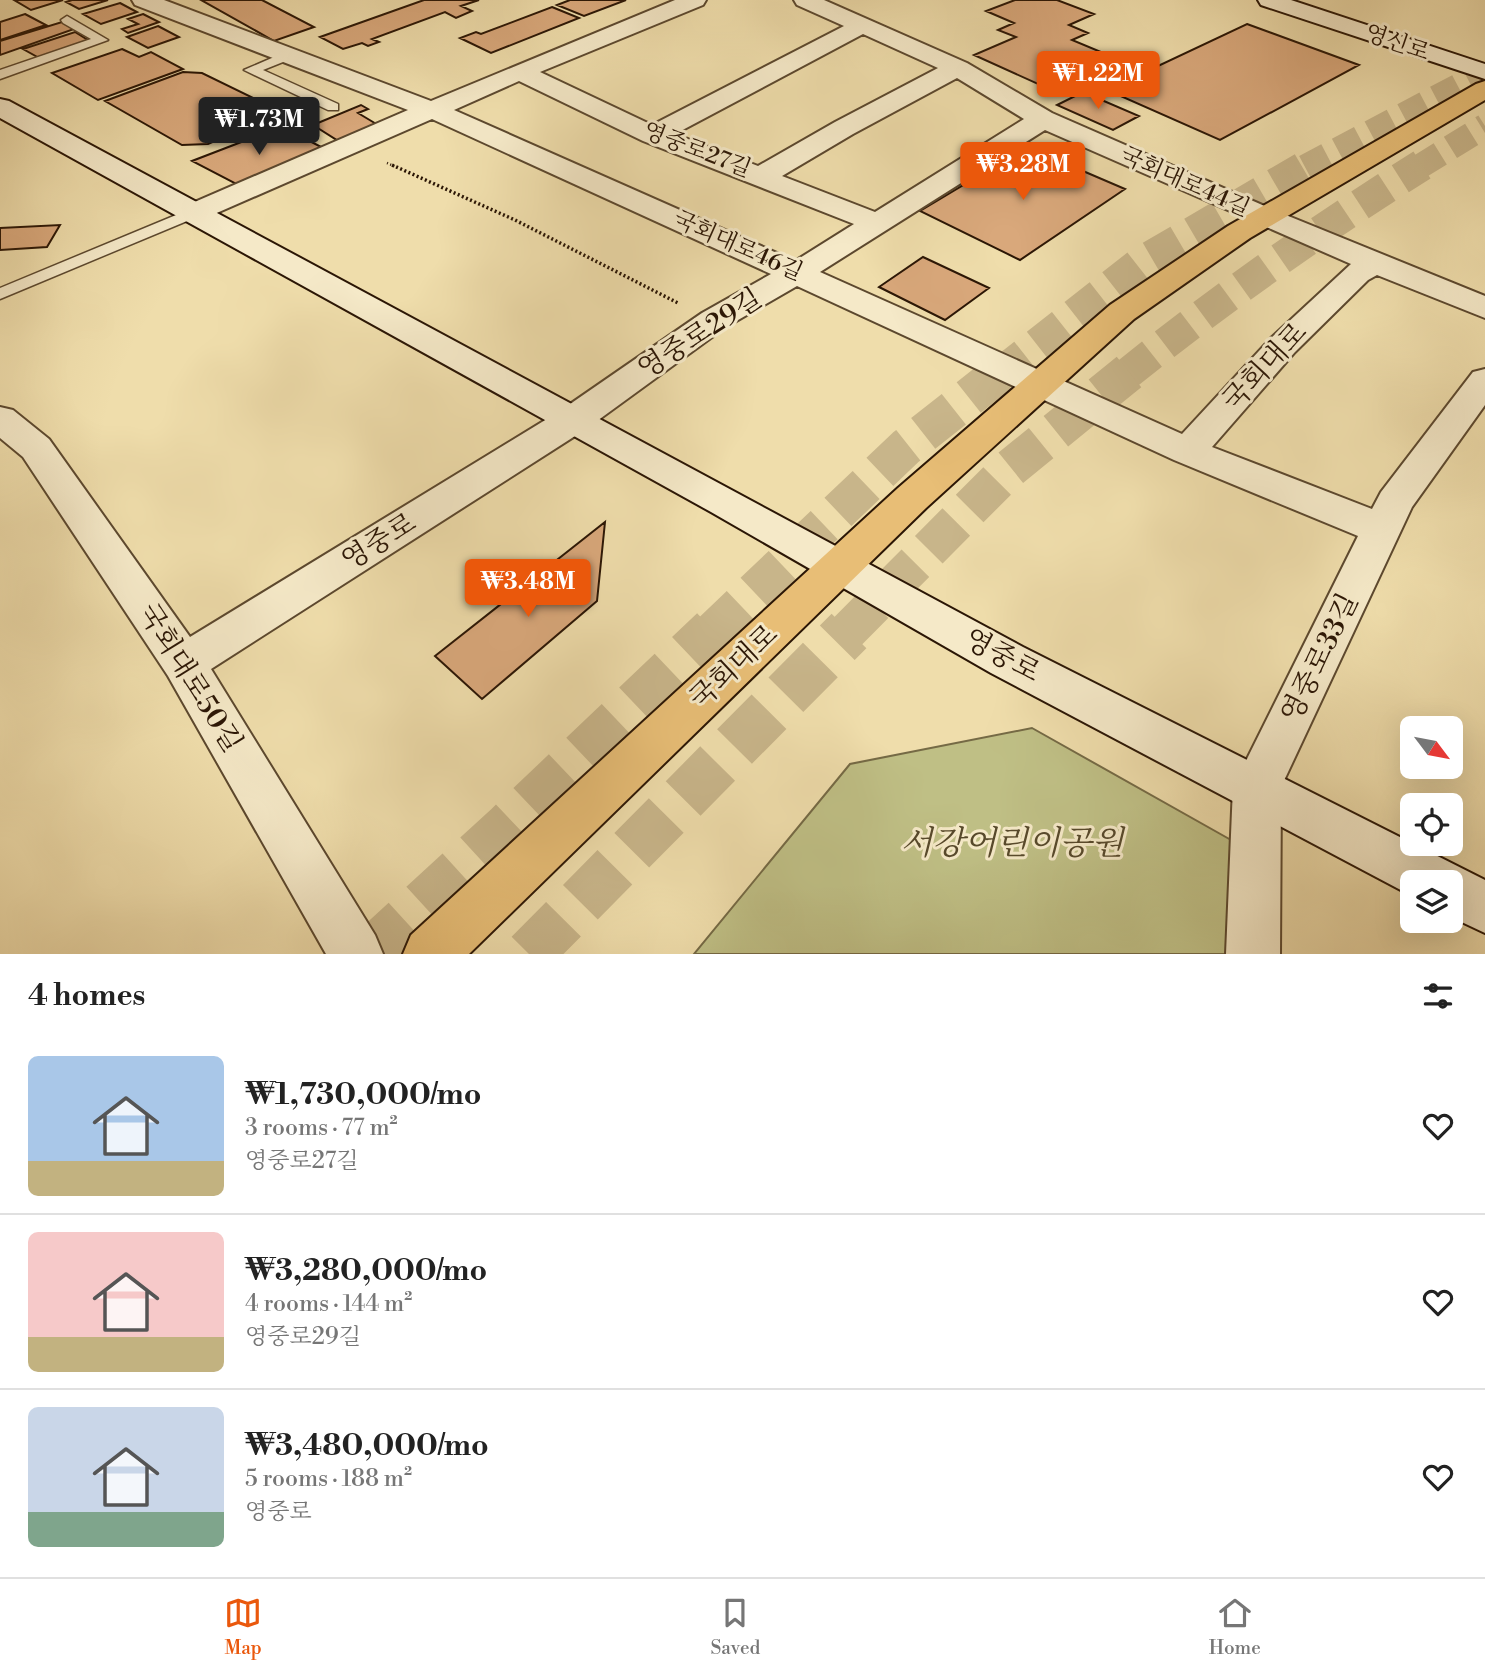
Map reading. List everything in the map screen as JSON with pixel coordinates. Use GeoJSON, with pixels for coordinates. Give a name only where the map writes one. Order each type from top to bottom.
{"type":"FeatureCollection","features":[{"type":"Feature","properties":{"kind":"main road","name":"국회대로"},"geometry":{"type":"LineString","coordinates":[[430,954],[912,498],[1122,312],[1265,217],[1485,89]]}},
{"type":"Feature","properties":{"kind":"street","name":"국회대로46길"},"geometry":{"type":"LineString","coordinates":[[142,0],[433,110],[1042,384]]}},
{"type":"Feature","properties":{"kind":"street"},"geometry":{"type":"LineString","coordinates":[[193,213],[519,72],[695,0]]}},
{"type":"Feature","properties":{"kind":"street","name":"국회대로44길"},"geometry":{"type":"LineString","coordinates":[[805,0],[958,68],[1043,119],[1265,217]]}},
{"type":"Feature","properties":{"kind":"street","name":"영신로"},"geometry":{"type":"LineString","coordinates":[[1269,0],[1485,72]]}},
{"type":"Feature","properties":{"kind":"street"},"geometry":{"type":"LineString","coordinates":[[653,135],[861,26]]}},
{"type":"Feature","properties":{"kind":"street"},"geometry":{"type":"LineString","coordinates":[[762,176],[844,128],[958,68]]}},
{"type":"Feature","properties":{"kind":"street","name":"영중로27길"},"geometry":{"type":"LineString","coordinates":[[519,72],[653,135],[877,222]]}},
{"type":"Feature","properties":{"kind":"street","name":"영중로"},"geometry":{"type":"LineString","coordinates":[[0,107],[841,566],[1007,660],[1413,870]]}},
{"type":"Feature","properties":{"kind":"street","name":"영중로29길"},"geometry":{"type":"LineString","coordinates":[[573,420],[714,320],[797,273],[1043,119]]}},
{"type":"Feature","properties":{"kind":"street"},"geometry":{"type":"LineString","coordinates":[[1265,217],[1485,308]]}},
{"type":"Feature","properties":{"kind":"street","name":"국회대로"},"geometry":{"type":"LineString","coordinates":[[1187,451],[1283,345],[1357,273],[1376,262]]}},
{"type":"Feature","properties":{"kind":"street","name":"영중로33길"},"geometry":{"type":"LineString","coordinates":[[1257,787],[1395,502],[1485,380]]}},
{"type":"Feature","properties":{"kind":"street"},"geometry":{"type":"LineString","coordinates":[[1042,384],[1187,451],[1382,530]]}},
{"type":"Feature","properties":{"kind":"street","name":"국회대로50길"},"geometry":{"type":"LineString","coordinates":[[0,419],[36,448],[184,663],[356,954]]}},
{"type":"Feature","properties":{"kind":"street","name":"영중로"},"geometry":{"type":"LineString","coordinates":[[184,663],[573,420]]}},
{"type":"Feature","properties":{"kind":"street"},"geometry":{"type":"LineString","coordinates":[[1253,954],[1257,787]]}},
{"type":"Feature","properties":{"kind":"street"},"geometry":{"type":"LineString","coordinates":[[1463,896],[1485,908]]}},
{"type":"Feature","properties":{"kind":"lane"},"geometry":{"type":"LineString","coordinates":[[0,75],[102,40],[68,20]]}},
{"type":"Feature","properties":{"kind":"lane"},"geometry":{"type":"LineString","coordinates":[[288,55],[251,70],[333,107]]}},
{"type":"Feature","properties":{"kind":"lane"},"geometry":{"type":"LineString","coordinates":[[0,294],[193,213]]}},
{"type":"Feature","properties":{"kind":"path"},"geometry":{"type":"LineString","coordinates":[[349,146],[514,220],[714,320]]}},
{"type":"Feature","properties":{"kind":"green space","name":"서강어린이공원"},"geometry":{"type":"Polygon","coordinates":[[[1032,728],[1231,840],[1226,954],[694,954],[850,764],[1032,728]]]}},
{"type":"Feature","properties":{"kind":"building"},"geometry":{"type":"Polygon","coordinates":[[[14,0],[63,0],[31,10],[14,0]]]}},
{"type":"Feature","properties":{"kind":"building"},"geometry":{"type":"Polygon","coordinates":[[[108,0],[79,9],[66,2],[108,0]]]}},
{"type":"Feature","properties":{"kind":"building"},"geometry":{"type":"Polygon","coordinates":[[[201,0],[262,0],[314,27],[274,41],[201,0]]]}},
{"type":"Feature","properties":{"kind":"building"},"geometry":{"type":"Polygon","coordinates":[[[424,0],[479,0],[461,6],[472,11],[456,18],[445,12],[372,39],[379,42],[368,46],[362,43],[343,49],[320,37],[424,0]]]}},
{"type":"Feature","properties":{"kind":"building"},"geometry":{"type":"Polygon","coordinates":[[[570,0],[626,0],[584,16],[557,5],[570,0]]]}},
{"type":"Feature","properties":{"kind":"building"},"geometry":{"type":"Polygon","coordinates":[[[1015,0],[1057,0],[1094,14],[1069,25],[1088,33],[1072,40],[1125,62],[1058,93],[974,55],[1016,37],[998,30],[1014,23],[986,11],[1015,0]]]}},
{"type":"Feature","properties":{"kind":"building"},"geometry":{"type":"Polygon","coordinates":[[[120,3],[137,12],[101,24],[83,14],[120,3]]]}},
{"type":"Feature","properties":{"kind":"building"},"geometry":{"type":"Polygon","coordinates":[[[552,7],[579,18],[491,53],[460,38],[476,32],[481,34],[552,7]]]}},
{"type":"Feature","properties":{"kind":"building"},"geometry":{"type":"Polygon","coordinates":[[[25,14],[46,25],[0,40],[0,22],[25,14]]]}},
{"type":"Feature","properties":{"kind":"building"},"geometry":{"type":"Polygon","coordinates":[[[143,14],[159,22],[128,33],[122,29],[138,24],[128,19],[143,14]]]}},
{"type":"Feature","properties":{"kind":"building"},"geometry":{"type":"Polygon","coordinates":[[[62,22],[77,28],[0,55],[0,41],[62,22]]]}},
{"type":"Feature","properties":{"kind":"building"},"geometry":{"type":"Polygon","coordinates":[[[1247,24],[1359,65],[1220,140],[1107,90],[1247,24]]]}},
{"type":"Feature","properties":{"kind":"building"},"geometry":{"type":"Polygon","coordinates":[[[158,26],[179,37],[148,48],[127,37],[158,26]]]}},
{"type":"Feature","properties":{"kind":"building"},"geometry":{"type":"Polygon","coordinates":[[[75,32],[91,42],[41,59],[23,49],[75,32]]]}},
{"type":"Feature","properties":{"kind":"building"},"geometry":{"type":"Polygon","coordinates":[[[122,49],[139,57],[151,52],[183,69],[98,100],[52,73],[122,49]]]}},
{"type":"Feature","properties":{"kind":"building"},"geometry":{"type":"Polygon","coordinates":[[[183,72],[202,73],[282,112],[208,144],[182,145],[105,101],[183,72]]]}},
{"type":"Feature","properties":{"kind":"building"},"geometry":{"type":"Polygon","coordinates":[[[1083,92],[1139,116],[1113,130],[1057,105],[1083,92]]]}},
{"type":"Feature","properties":{"kind":"building"},"geometry":{"type":"Polygon","coordinates":[[[361,105],[368,109],[358,113],[378,125],[340,142],[313,125],[361,105]]]}},
{"type":"Feature","properties":{"kind":"building"},"geometry":{"type":"Polygon","coordinates":[[[275,129],[292,137],[298,135],[327,150],[242,187],[192,161],[275,129]]]}},
{"type":"Feature","properties":{"kind":"building"},"geometry":{"type":"Polygon","coordinates":[[[1027,147],[1125,189],[1020,260],[920,211],[1027,147]]]}},
{"type":"Feature","properties":{"kind":"building"},"geometry":{"type":"Polygon","coordinates":[[[60,225],[47,247],[0,250],[0,228],[60,225]]]}},
{"type":"Feature","properties":{"kind":"building"},"geometry":{"type":"Polygon","coordinates":[[[923,257],[989,288],[945,320],[879,287],[923,257]]]}},
{"type":"Feature","properties":{"kind":"building"},"geometry":{"type":"Polygon","coordinates":[[[605,522],[597,601],[482,699],[435,656],[605,522]]]}},
{"type":"Feature","properties":{"kind":"tunnel"},"geometry":{"type":"LineString","coordinates":[[1305,167],[1485,72]]}},
{"type":"Feature","properties":{"kind":"tunnel"},"geometry":{"type":"LineString","coordinates":[[1419,167],[1485,126]]}},
{"type":"Feature","properties":{"kind":"tunnel"},"geometry":{"type":"LineString","coordinates":[[999,374],[1140,263],[1308,165]]}},
{"type":"Feature","properties":{"kind":"tunnel"},"geometry":{"type":"LineString","coordinates":[[1127,374],[1271,265],[1422,165]]}},
{"type":"Feature","properties":{"kind":"tunnel"},"geometry":{"type":"LineString","coordinates":[[712,632],[906,447],[1001,372]]}},
{"type":"Feature","properties":{"kind":"tunnel"},"geometry":{"type":"LineString","coordinates":[[847,632],[1008,470],[1129,372]]}},
{"type":"Feature","properties":{"kind":"tunnel"},"geometry":{"type":"LineString","coordinates":[[369,954],[508,827],[714,631]]}},
{"type":"Feature","properties":{"kind":"tunnel"},"geometry":{"type":"LineString","coordinates":[[529,954],[849,631]]}}]}
